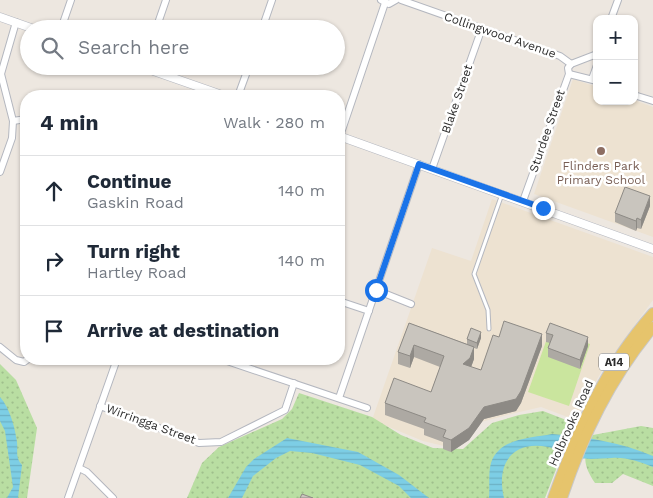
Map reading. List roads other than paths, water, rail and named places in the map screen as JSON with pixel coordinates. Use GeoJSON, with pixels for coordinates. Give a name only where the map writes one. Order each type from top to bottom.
{"type":"FeatureCollection","features":[{"type":"Feature","properties":{"kind":"main road","name":"Holbrooks Road"},"geometry":{"type":"LineString","coordinates":[[553,498],[564,480],[587,422],[595,394],[613,364],[653,313]]}},
{"type":"Feature","properties":{"kind":"main road","name":"Holbrooks Road"},"geometry":{"type":"LineString","coordinates":[[587,422],[617,375],[653,328]]}},
{"type":"Feature","properties":{"kind":"main road","name":"Holbrooks Road"},"geometry":{"type":"LineString","coordinates":[[562,498],[564,480]]}},
{"type":"Feature","properties":{"kind":"street"},"geometry":{"type":"LineString","coordinates":[[64,20],[71,0]]}},
{"type":"Feature","properties":{"kind":"street"},"geometry":{"type":"LineString","coordinates":[[159,20],[166,0]]}},
{"type":"Feature","properties":{"kind":"street"},"geometry":{"type":"LineString","coordinates":[[265,20],[272,0]]}},
{"type":"Feature","properties":{"kind":"street"},"geometry":{"type":"LineString","coordinates":[[345,120],[383,2],[392,3],[396,0]]}},
{"type":"Feature","properties":{"kind":"street","name":"Collingwood Avenue"},"geometry":{"type":"LineString","coordinates":[[401,0],[560,56],[571,64],[593,56]]}},
{"type":"Feature","properties":{"kind":"street"},"geometry":{"type":"LineString","coordinates":[[612,15],[618,0]]}},
{"type":"Feature","properties":{"kind":"street"},"geometry":{"type":"LineString","coordinates":[[0,17],[20,24]]}},
{"type":"Feature","properties":{"kind":"street"},"geometry":{"type":"LineString","coordinates":[[0,172],[12,138],[13,121],[0,74],[16,22]]}},
{"type":"Feature","properties":{"kind":"street","name":"Blake Street"},"geometry":{"type":"LineString","coordinates":[[432,169],[482,28]]}},
{"type":"Feature","properties":{"kind":"street","name":"Sturdee Street"},"geometry":{"type":"LineString","coordinates":[[523,201],[569,74],[568,68],[571,64]]}},
{"type":"Feature","properties":{"kind":"street"},"geometry":{"type":"LineString","coordinates":[[569,74],[593,80]]}},
{"type":"Feature","properties":{"kind":"street"},"geometry":{"type":"LineString","coordinates":[[162,75],[199,90]]}},
{"type":"Feature","properties":{"kind":"street"},"geometry":{"type":"LineString","coordinates":[[240,90],[246,75]]}},
{"type":"Feature","properties":{"kind":"street"},"geometry":{"type":"LineString","coordinates":[[638,96],[653,101]]}},
{"type":"Feature","properties":{"kind":"street"},"geometry":{"type":"LineString","coordinates":[[13,121],[20,120]]}},
{"type":"Feature","properties":{"kind":"street"},"geometry":{"type":"LineString","coordinates":[[345,138],[653,249]]}},
{"type":"Feature","properties":{"kind":"street"},"geometry":{"type":"LineString","coordinates":[[339,398],[419,164]]}},
{"type":"Feature","properties":{"kind":"street"},"geometry":{"type":"LineString","coordinates":[[376,290],[411,304]]}},
{"type":"Feature","properties":{"kind":"street"},"geometry":{"type":"LineString","coordinates":[[345,303],[369,311]]}},
{"type":"Feature","properties":{"kind":"street"},"geometry":{"type":"LineString","coordinates":[[0,347],[16,360],[20,360]]}},
{"type":"Feature","properties":{"kind":"street"},"geometry":{"type":"LineString","coordinates":[[68,498],[115,365]]}},
{"type":"Feature","properties":{"kind":"street"},"geometry":{"type":"LineString","coordinates":[[239,365],[368,408]]}},
{"type":"Feature","properties":{"kind":"street","name":"Wirringga Street"},"geometry":{"type":"LineString","coordinates":[[100,406],[199,443],[216,444],[285,410],[294,383]]}},
{"type":"Feature","properties":{"kind":"street"},"geometry":{"type":"LineString","coordinates":[[79,468],[87,472],[113,498]]}},
{"type":"Feature","properties":{"kind":"lane"},"geometry":{"type":"LineString","coordinates":[[489,329],[488,310],[474,274],[502,194]]}},
{"type":"Feature","properties":{"kind":"water"},"geometry":{"type":"Polygon","coordinates":[[[0,397],[12,418],[18,457],[22,465],[18,498],[7,498],[13,487],[5,431],[0,421],[0,397]]]}},
{"type":"Feature","properties":{"kind":"water"},"geometry":{"type":"Polygon","coordinates":[[[552,434],[591,439],[628,447],[653,456],[653,467],[622,458],[585,459],[548,447],[524,447],[516,451],[509,458],[505,466],[502,475],[504,498],[489,498],[491,463],[501,448],[526,438],[552,434]]]}},
{"type":"Feature","properties":{"kind":"water"},"geometry":{"type":"Polygon","coordinates":[[[287,438],[358,452],[399,475],[429,498],[411,498],[399,486],[360,465],[312,453],[290,451],[276,458],[253,476],[242,498],[228,498],[246,467],[254,459],[287,438]]]}},
{"type":"Feature","properties":{"kind":"place","name":"Flinders Park Primary School"},"geometry":{"type":"Point","coordinates":[601,151]}}]}
